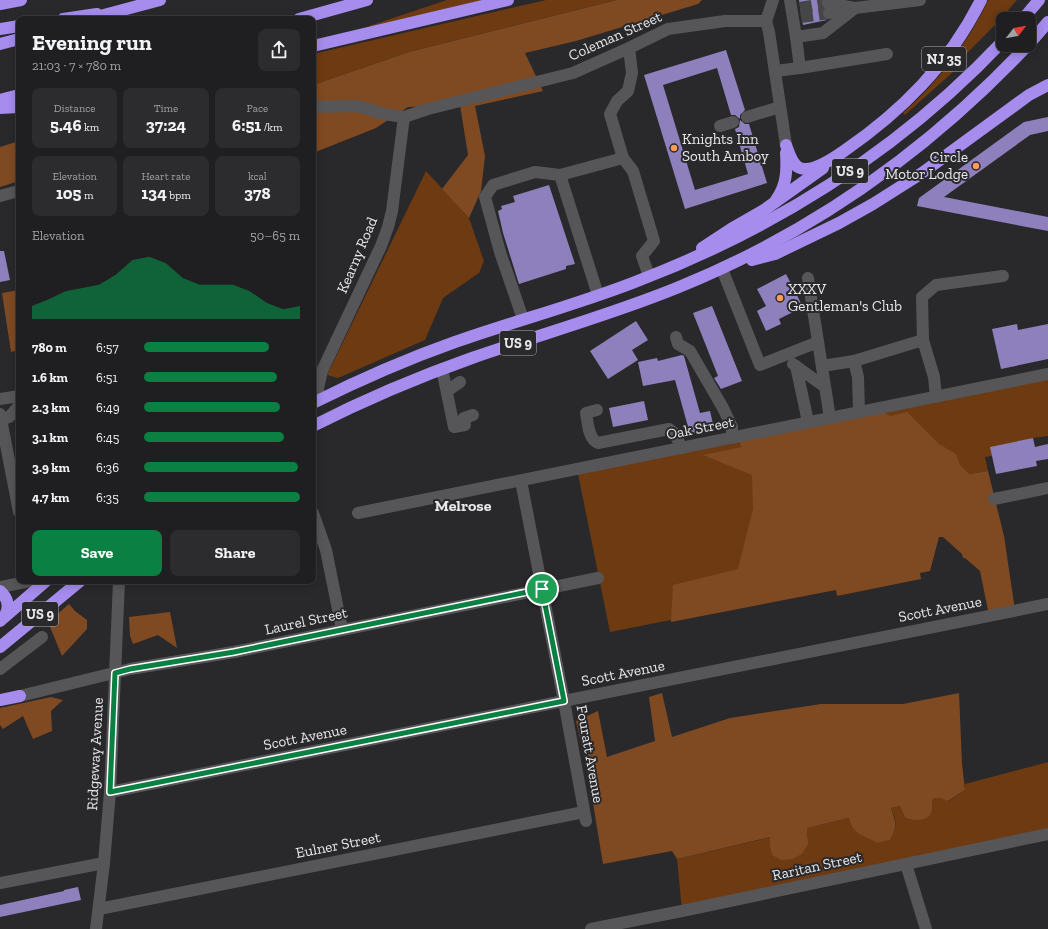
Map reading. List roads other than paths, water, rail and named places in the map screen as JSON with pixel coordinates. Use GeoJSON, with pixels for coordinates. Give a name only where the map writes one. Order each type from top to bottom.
{"type":"FeatureCollection","features":[{"type":"Feature","properties":{"kind":"highway"},"geometry":{"type":"LineString","coordinates":[[0,4],[20,0]]}},
{"type":"Feature","properties":{"kind":"highway"},"geometry":{"type":"LineString","coordinates":[[100,16],[160,0]]}},
{"type":"Feature","properties":{"kind":"highway"},"geometry":{"type":"LineString","coordinates":[[310,16],[367,0]]}},
{"type":"Feature","properties":{"kind":"highway"},"geometry":{"type":"LineString","coordinates":[[316,45],[508,0]]}},
{"type":"Feature","properties":{"kind":"highway","name":"NJ 35"},"geometry":{"type":"LineString","coordinates":[[674,266],[772,204],[818,172],[836,156],[863,138],[892,115],[928,79],[956,43],[981,0]]}},
{"type":"Feature","properties":{"kind":"highway"},"geometry":{"type":"LineString","coordinates":[[1029,12],[1039,0]]}},
{"type":"Feature","properties":{"kind":"highway"},"geometry":{"type":"LineString","coordinates":[[84,16],[118,11]]}},
{"type":"Feature","properties":{"kind":"highway","name":"US 9"},"geometry":{"type":"LineString","coordinates":[[1036,35],[1048,22]]}},
{"type":"Feature","properties":{"kind":"highway"},"geometry":{"type":"LineString","coordinates":[[0,28],[16,26]]}},
{"type":"Feature","properties":{"kind":"highway"},"geometry":{"type":"LineString","coordinates":[[0,44],[16,40]]}},
{"type":"Feature","properties":{"kind":"highway","name":"US 9"},"geometry":{"type":"LineString","coordinates":[[316,401],[425,353],[598,295],[649,276],[721,246],[766,223],[851,170],[915,122],[969,75],[996,48]]}},
{"type":"Feature","properties":{"kind":"highway","name":"US 9"},"geometry":{"type":"LineString","coordinates":[[316,425],[383,393],[442,369],[622,309],[678,288],[724,268],[771,244],[843,202],[885,173],[930,138],[960,112],[989,85],[1020,52]]}},
{"type":"Feature","properties":{"kind":"highway"},"geometry":{"type":"LineString","coordinates":[[724,268],[775,254],[839,223],[873,204],[933,165],[1030,95],[1048,85]]}},
{"type":"Feature","properties":{"kind":"highway"},"geometry":{"type":"LineString","coordinates":[[0,100],[16,96]]}},
{"type":"Feature","properties":{"kind":"highway"},"geometry":{"type":"LineString","coordinates":[[0,108],[16,107]]}},
{"type":"Feature","properties":{"kind":"highway"},"geometry":{"type":"LineString","coordinates":[[786,146],[795,165],[802,169],[812,169],[836,156]]}},
{"type":"Feature","properties":{"kind":"highway"},"geometry":{"type":"LineString","coordinates":[[772,204],[781,192],[785,182],[787,168],[786,146]]}},
{"type":"Feature","properties":{"kind":"highway","name":"US 9"},"geometry":{"type":"LineString","coordinates":[[2,619],[43,584]]}},
{"type":"Feature","properties":{"kind":"highway","name":"US 9"},"geometry":{"type":"LineString","coordinates":[[0,647],[76,584]]}},
{"type":"Feature","properties":{"kind":"highway"},"geometry":{"type":"LineString","coordinates":[[0,591],[4,594],[8,602],[8,609],[2,619]]}},
{"type":"Feature","properties":{"kind":"highway"},"geometry":{"type":"LineString","coordinates":[[0,700],[20,696]]}},
{"type":"Feature","properties":{"kind":"street"},"geometry":{"type":"LineString","coordinates":[[773,0],[766,21],[769,32],[786,146]]}},
{"type":"Feature","properties":{"kind":"street"},"geometry":{"type":"LineString","coordinates":[[845,0],[854,4]]}},
{"type":"Feature","properties":{"kind":"street"},"geometry":{"type":"LineString","coordinates":[[831,5],[920,0]]}},
{"type":"Feature","properties":{"kind":"street"},"geometry":{"type":"LineString","coordinates":[[796,37],[823,33],[854,4]]}},
{"type":"Feature","properties":{"kind":"street"},"geometry":{"type":"LineString","coordinates":[[795,8],[796,37],[800,68]]}},
{"type":"Feature","properties":{"kind":"street","name":"Coleman Street"},"geometry":{"type":"LineString","coordinates":[[404,117],[428,109],[573,73],[668,29],[725,21],[766,21]]}},
{"type":"Feature","properties":{"kind":"street"},"geometry":{"type":"LineString","coordinates":[[629,48],[632,73],[628,91],[617,101],[610,114],[623,158],[633,171],[654,241],[642,256],[649,276]]}},
{"type":"Feature","properties":{"kind":"street"},"geometry":{"type":"LineString","coordinates":[[775,71],[887,54]]}},
{"type":"Feature","properties":{"kind":"street"},"geometry":{"type":"LineString","coordinates":[[316,107],[358,106],[384,114],[404,117]]}},
{"type":"Feature","properties":{"kind":"street"},"geometry":{"type":"LineString","coordinates":[[747,117],[780,107]]}},
{"type":"Feature","properties":{"kind":"street","name":"Kearny Road"},"geometry":{"type":"LineString","coordinates":[[316,401],[322,371],[381,246],[388,227],[392,208],[404,117]]}},
{"type":"Feature","properties":{"kind":"street"},"geometry":{"type":"LineString","coordinates":[[720,126],[733,122]]}},
{"type":"Feature","properties":{"kind":"street"},"geometry":{"type":"LineString","coordinates":[[523,319],[500,252],[485,197],[493,185],[535,172],[560,175],[623,158]]}},
{"type":"Feature","properties":{"kind":"street"},"geometry":{"type":"LineString","coordinates":[[560,175],[598,295]]}},
{"type":"Feature","properties":{"kind":"street"},"geometry":{"type":"LineString","coordinates":[[0,196],[16,192]]}},
{"type":"Feature","properties":{"kind":"street"},"geometry":{"type":"LineString","coordinates":[[724,268],[760,365],[818,342]]}},
{"type":"Feature","properties":{"kind":"street"},"geometry":{"type":"LineString","coordinates":[[936,396],[934,377],[923,340],[922,297],[936,285],[1003,276]]}},
{"type":"Feature","properties":{"kind":"street"},"geometry":{"type":"LineString","coordinates":[[808,278],[830,418]]}},
{"type":"Feature","properties":{"kind":"street"},"geometry":{"type":"LineString","coordinates":[[676,337],[678,344],[690,351],[723,408],[732,427],[732,438]]}},
{"type":"Feature","properties":{"kind":"street"},"geometry":{"type":"LineString","coordinates":[[822,366],[854,361],[923,340]]}},
{"type":"Feature","properties":{"kind":"street"},"geometry":{"type":"LineString","coordinates":[[782,356],[825,387]]}},
{"type":"Feature","properties":{"kind":"street"},"geometry":{"type":"LineString","coordinates":[[854,361],[858,377],[860,412]]}},
{"type":"Feature","properties":{"kind":"street"},"geometry":{"type":"LineString","coordinates":[[796,366],[808,422]]}},
{"type":"Feature","properties":{"kind":"street"},"geometry":{"type":"LineString","coordinates":[[442,369],[454,427],[465,426],[464,418],[473,416]]}},
{"type":"Feature","properties":{"kind":"street","name":"Oak Street"},"geometry":{"type":"LineString","coordinates":[[358,514],[1048,374]]}},
{"type":"Feature","properties":{"kind":"street"},"geometry":{"type":"LineString","coordinates":[[447,391],[460,382]]}},
{"type":"Feature","properties":{"kind":"street"},"geometry":{"type":"LineString","coordinates":[[0,399],[16,396]]}},
{"type":"Feature","properties":{"kind":"street"},"geometry":{"type":"LineString","coordinates":[[16,409],[9,417],[1,417],[16,496]]}},
{"type":"Feature","properties":{"kind":"street"},"geometry":{"type":"LineString","coordinates":[[597,410],[586,413],[591,438],[595,441],[598,442],[669,429],[674,433],[682,448]]}},
{"type":"Feature","properties":{"kind":"street","name":"Fouratt Avenue"},"geometry":{"type":"LineString","coordinates":[[521,481],[585,817]]}},
{"type":"Feature","properties":{"kind":"street"},"geometry":{"type":"LineString","coordinates":[[994,499],[1048,488]]}},
{"type":"Feature","properties":{"kind":"street"},"geometry":{"type":"LineString","coordinates":[[316,522],[327,555],[342,629]]}},
{"type":"Feature","properties":{"kind":"street","name":"Laurel Street"},"geometry":{"type":"LineString","coordinates":[[20,696],[130,669],[219,654],[598,578]]}},
{"type":"Feature","properties":{"kind":"street"},"geometry":{"type":"LineString","coordinates":[[0,587],[16,584]]}},
{"type":"Feature","properties":{"kind":"street","name":"Ridgeway Avenue"},"geometry":{"type":"LineString","coordinates":[[96,929],[104,863],[110,792],[119,584]]}},
{"type":"Feature","properties":{"kind":"street","name":"Scott Avenue"},"geometry":{"type":"LineString","coordinates":[[110,792],[1048,604]]}},
{"type":"Feature","properties":{"kind":"street"},"geometry":{"type":"LineString","coordinates":[[0,669],[42,637]]}},
{"type":"Feature","properties":{"kind":"street"},"geometry":{"type":"LineString","coordinates":[[10,638],[21,654]]}},
{"type":"Feature","properties":{"kind":"street","name":"Eulner Street"},"geometry":{"type":"LineString","coordinates":[[99,909],[585,817]]}},
{"type":"Feature","properties":{"kind":"street","name":"Raritan Street"},"geometry":{"type":"LineString","coordinates":[[591,929],[1048,834]]}},
{"type":"Feature","properties":{"kind":"street"},"geometry":{"type":"LineString","coordinates":[[0,883],[104,863]]}},
{"type":"Feature","properties":{"kind":"street"},"geometry":{"type":"LineString","coordinates":[[906,864],[926,929]]}},
{"type":"Feature","properties":{"kind":"tunnel"},"geometry":{"type":"LineString","coordinates":[[800,8],[828,3]]}},
{"type":"Feature","properties":{"kind":"tunnel"},"geometry":{"type":"LineString","coordinates":[[801,17],[829,13]]}},
{"type":"Feature","properties":{"kind":"place","name":"Knights Inn South Amboy"},"geometry":{"type":"Point","coordinates":[674,148]}},
{"type":"Feature","properties":{"kind":"place","name":"Circle Motor Lodge"},"geometry":{"type":"Point","coordinates":[976,166]}},
{"type":"Feature","properties":{"kind":"place","name":"XXXV Gentleman's Club"},"geometry":{"type":"Point","coordinates":[780,298]}},
{"type":"Feature","properties":{"kind":"district","name":"Melrose"},"geometry":{"type":"Point","coordinates":[463,505]}}]}
